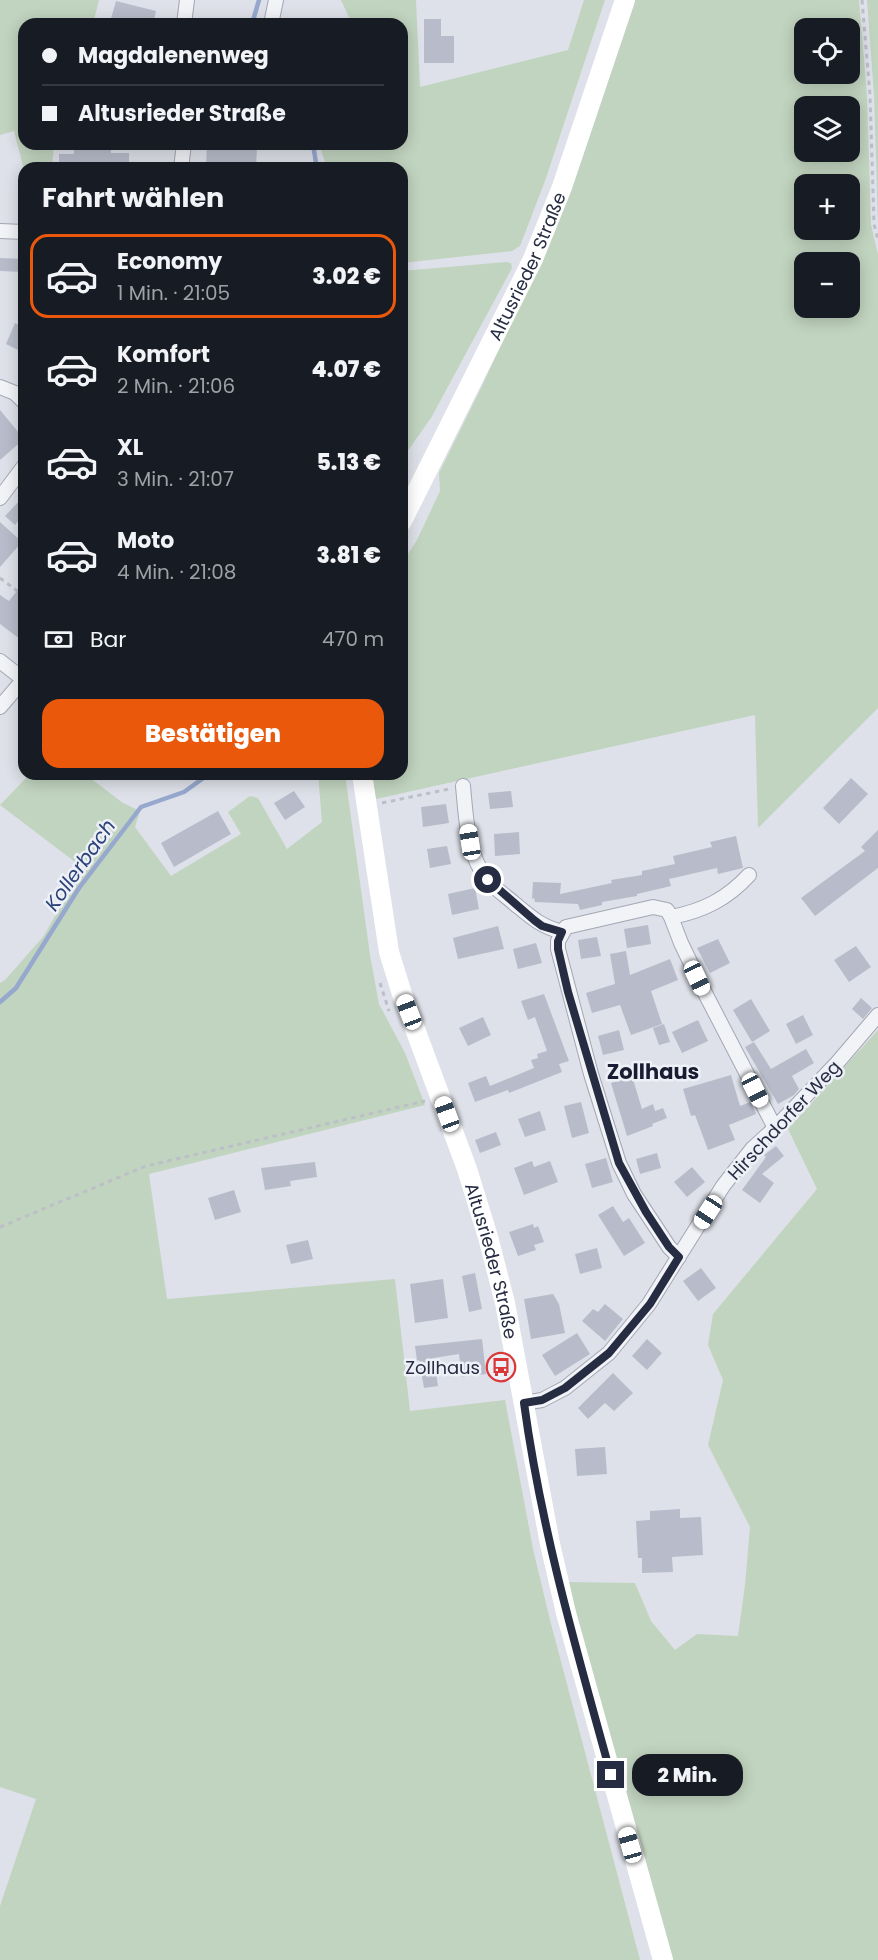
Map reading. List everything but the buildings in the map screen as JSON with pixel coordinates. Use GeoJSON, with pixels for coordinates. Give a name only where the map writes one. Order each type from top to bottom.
{"type":"FeatureCollection","features":[{"type":"Feature","properties":{"kind":"main road","name":"Altusrieder Straße"},"geometry":{"type":"LineString","coordinates":[[408,509],[533,259],[562,187],[625,0]]}},
{"type":"Feature","properties":{"kind":"main road","name":"Altusrieder Straße"},"geometry":{"type":"LineString","coordinates":[[363,780],[389,952],[402,994],[467,1168],[488,1237],[505,1303],[550,1544],[566,1613],[663,1960]]}},
{"type":"Feature","properties":{"kind":"street"},"geometry":{"type":"LineString","coordinates":[[185,18],[187,0]]}},
{"type":"Feature","properties":{"kind":"street"},"geometry":{"type":"LineString","coordinates":[[272,18],[276,0]]}},
{"type":"Feature","properties":{"kind":"street"},"geometry":{"type":"LineString","coordinates":[[0,231],[18,232]]}},
{"type":"Feature","properties":{"kind":"street"},"geometry":{"type":"LineString","coordinates":[[0,387],[18,396]]}},
{"type":"Feature","properties":{"kind":"street"},"geometry":{"type":"LineString","coordinates":[[0,498],[18,474]]}},
{"type":"Feature","properties":{"kind":"street"},"geometry":{"type":"LineString","coordinates":[[0,661],[18,674]]}},
{"type":"Feature","properties":{"kind":"street"},"geometry":{"type":"LineString","coordinates":[[0,707],[18,686]]}},
{"type":"Feature","properties":{"kind":"street"},"geometry":{"type":"LineString","coordinates":[[462,786],[470,842],[480,869],[488,880],[534,920],[542,926],[562,932]]}},
{"type":"Feature","properties":{"kind":"street"},"geometry":{"type":"LineString","coordinates":[[671,916],[693,912],[721,900],[749,875]]}},
{"type":"Feature","properties":{"kind":"street"},"geometry":{"type":"LineString","coordinates":[[679,1257],[669,1247],[646,1212],[619,1163],[568,992],[558,949],[558,941],[566,927],[653,907],[667,910],[705,995],[775,1128]]}},
{"type":"Feature","properties":{"kind":"street","name":"Hirschdorfer Weg"},"geometry":{"type":"LineString","coordinates":[[524,1403],[542,1400],[565,1388],[609,1353],[650,1304],[730,1177],[752,1149],[837,1063],[878,1016]]}},
{"type":"Feature","properties":{"kind":"path"},"geometry":{"type":"LineString","coordinates":[[862,0],[870,95],[874,224],[878,240]]}},
{"type":"Feature","properties":{"kind":"path"},"geometry":{"type":"LineString","coordinates":[[0,578],[18,592]]}},
{"type":"Feature","properties":{"kind":"path"},"geometry":{"type":"LineString","coordinates":[[367,806],[462,786]]}},
{"type":"Feature","properties":{"kind":"path"},"geometry":{"type":"LineString","coordinates":[[0,1227],[146,1166],[429,1100]]}},
{"type":"Feature","properties":{"kind":"green space"},"geometry":{"type":"Polygon","coordinates":[[[0,0],[99,0],[94,18],[18,18],[18,147],[14,131],[0,135],[0,0]]]}},
{"type":"Feature","properties":{"kind":"green space"},"geometry":{"type":"Polygon","coordinates":[[[341,0],[416,0],[420,87],[568,50],[584,0],[605,0],[545,181],[520,246],[512,251],[408,262],[408,162],[325,162],[321,150],[408,150],[408,18],[349,18],[341,0]]]}},
{"type":"Feature","properties":{"kind":"green space"},"geometry":{"type":"Polygon","coordinates":[[[634,0],[859,0],[867,95],[871,224],[878,255],[878,708],[758,828],[755,715],[376,799],[373,780],[408,780],[408,554],[440,491],[439,473],[538,264],[634,0]]]}},
{"type":"Feature","properties":{"kind":"green space"},"geometry":{"type":"Polygon","coordinates":[[[867,0],[878,0],[878,224],[874,95],[867,0]]]}},
{"type":"Feature","properties":{"kind":"green space"},"geometry":{"type":"Polygon","coordinates":[[[19,150],[54,150],[52,162],[22,162],[19,150]]]}},
{"type":"Feature","properties":{"kind":"green space"},"geometry":{"type":"Polygon","coordinates":[[[506,262],[511,263],[512,268],[431,418],[408,451],[408,270],[506,262]]]}},
{"type":"Feature","properties":{"kind":"green space"},"geometry":{"type":"Polygon","coordinates":[[[24,780],[93,780],[123,803],[140,811],[135,827],[171,876],[241,834],[228,812],[250,796],[258,798],[287,849],[322,822],[318,780],[346,780],[379,1004],[405,1053],[425,1105],[149,1174],[167,1299],[395,1279],[410,1411],[505,1400],[533,1549],[550,1620],[640,1960],[0,1960],[0,1906],[36,1799],[0,1787],[0,983],[43,937],[83,868],[0,805],[24,780]]]}},
{"type":"Feature","properties":{"kind":"green space"},"geometry":{"type":"Polygon","coordinates":[[[878,1030],[878,1960],[673,1960],[574,1611],[568,1582],[635,1583],[651,1621],[675,1650],[697,1634],[738,1636],[750,1527],[708,1445],[723,1380],[708,1345],[713,1314],[817,1189],[788,1129],[878,1030]]]}},
{"type":"Feature","properties":{"kind":"waterway","name":"Kollerbach"},"geometry":{"type":"LineString","coordinates":[[254,18],[259,0]]}},
{"type":"Feature","properties":{"kind":"waterway","name":"Kollerbach"},"geometry":{"type":"LineString","coordinates":[[314,150],[316,162]]}},
{"type":"Feature","properties":{"kind":"waterway","name":"Kollerbach"},"geometry":{"type":"LineString","coordinates":[[0,1002],[16,988],[79,888],[141,807],[184,792],[201,780]]}},
{"type":"Feature","properties":{"kind":"place","name":"Zollhaus"},"geometry":{"type":"Point","coordinates":[501,1367]}},
{"type":"Feature","properties":{"kind":"district","name":"Zollhaus"},"geometry":{"type":"Point","coordinates":[653,1071]}},
{"type":"Feature","properties":{"kind":"route"},"geometry":{"type":"LineString","coordinates":[[488,880],[542,926],[562,932],[558,941],[558,949],[568,992],[619,1163],[634,1194],[669,1247],[679,1257],[650,1304],[609,1353],[565,1388],[542,1400],[524,1403],[550,1544],[566,1613],[611,1775]]}}]}
